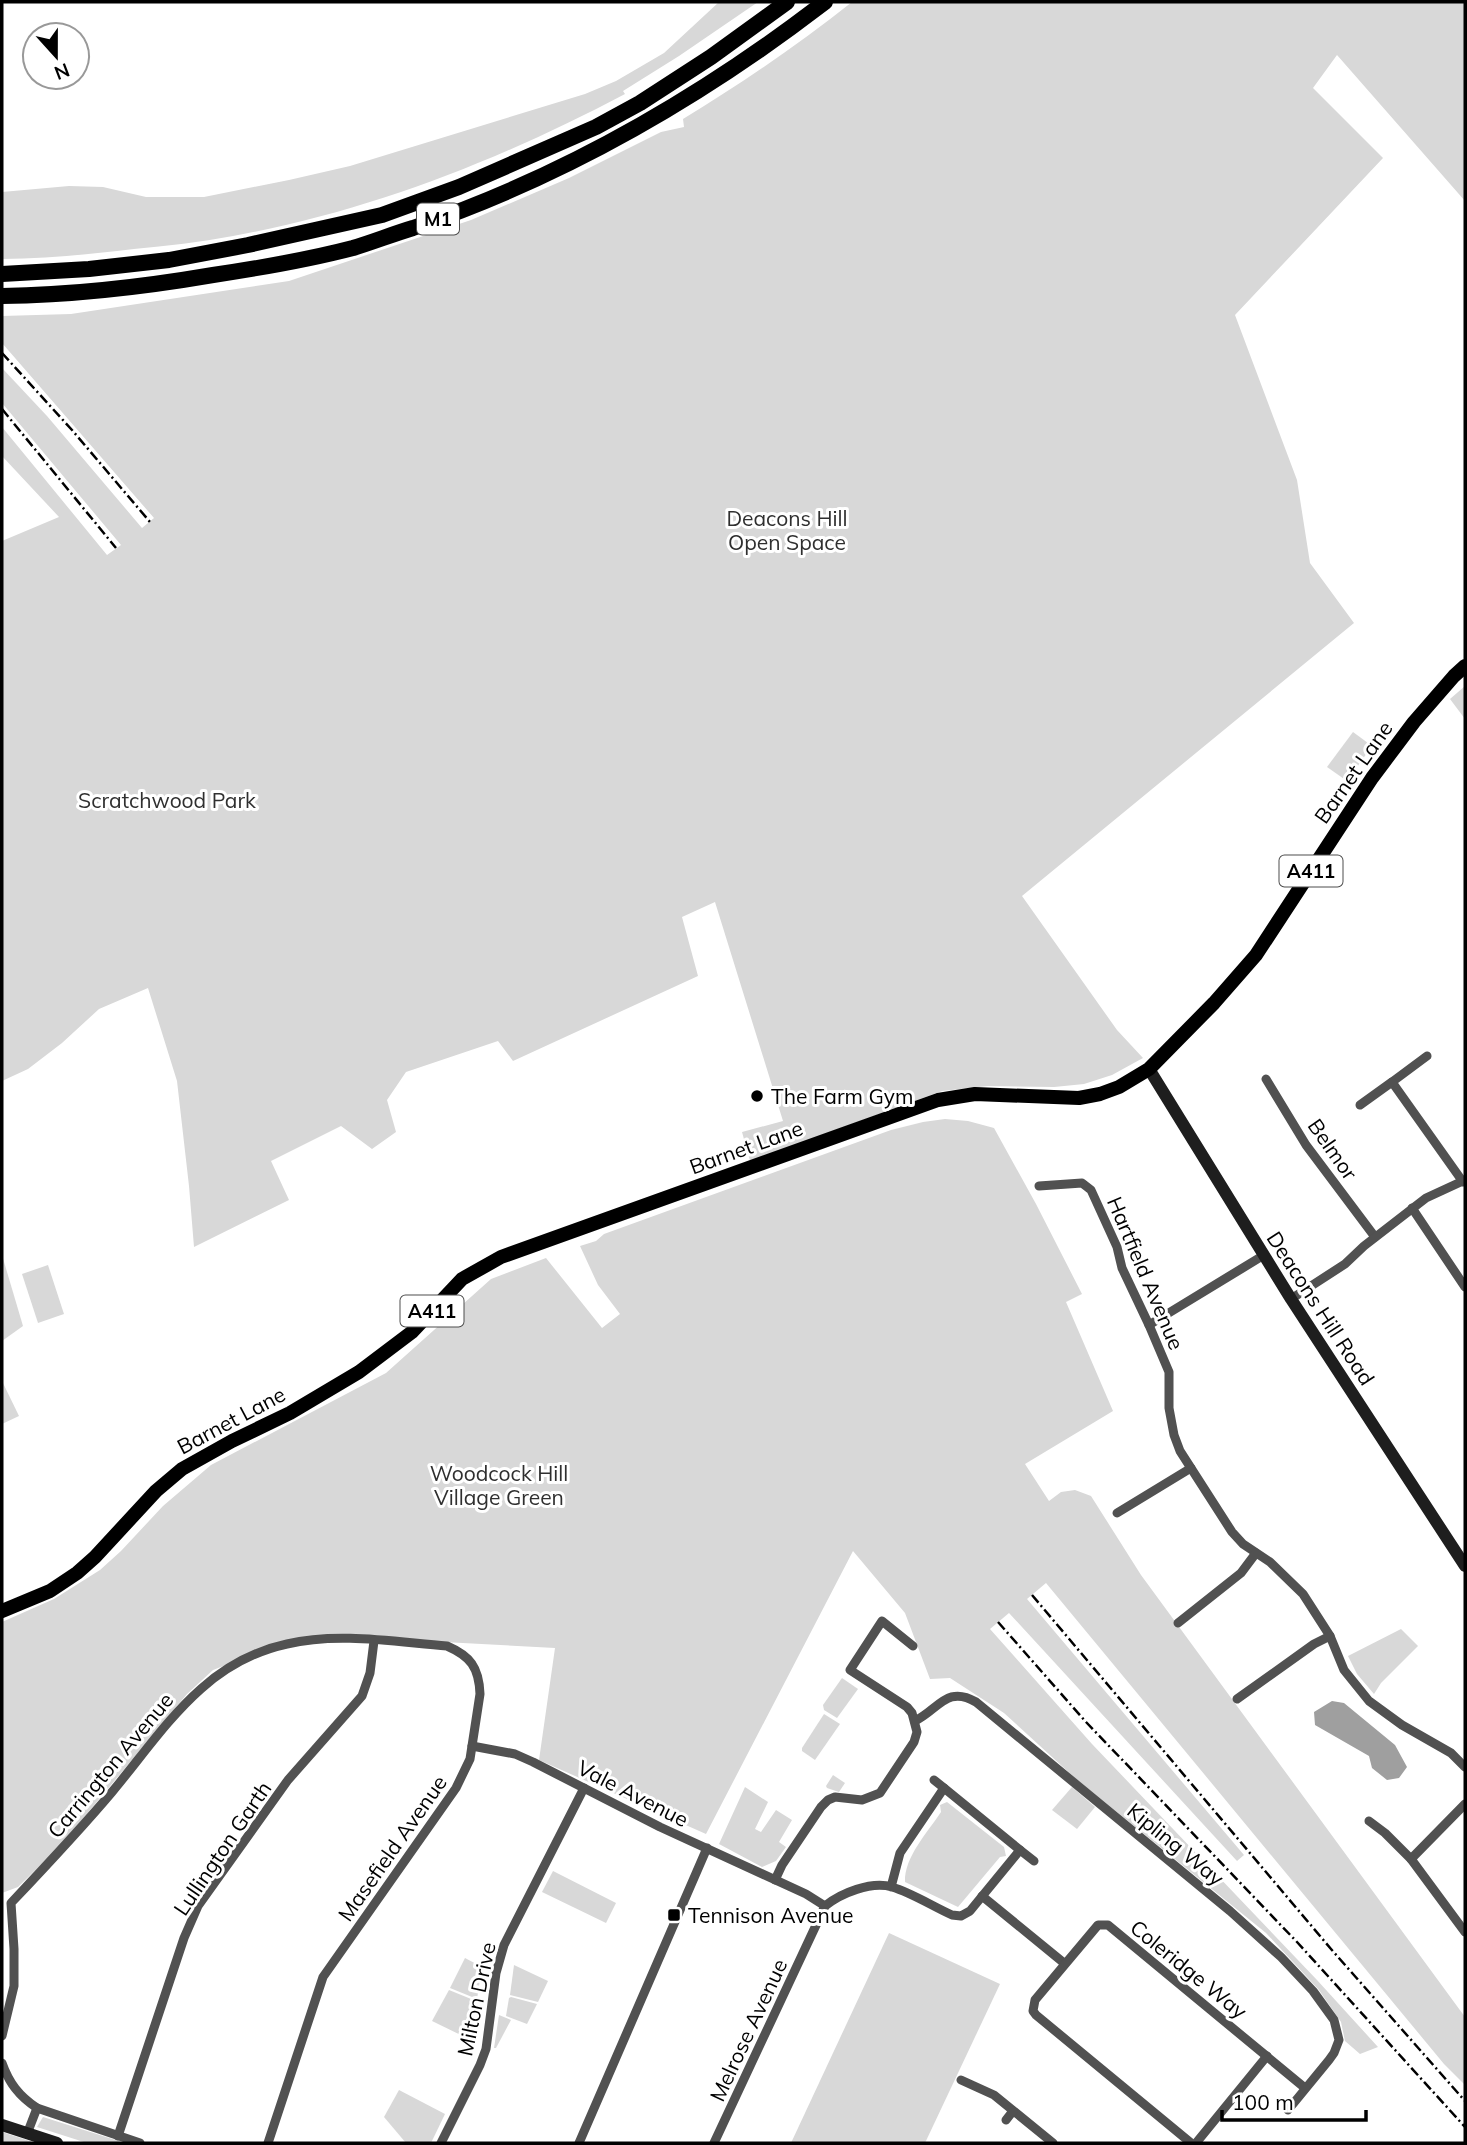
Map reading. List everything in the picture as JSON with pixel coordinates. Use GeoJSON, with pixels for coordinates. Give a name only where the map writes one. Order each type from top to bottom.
{"type":"FeatureCollection","features":[{"type":"Feature","properties":{"kind":"highway","name":"M1"},"geometry":{"type":"LineString","coordinates":[[2,274],[89,269],[169,260],[248,246],[382,215],[459,187],[596,128],[711,57],[787,2]]}},
{"type":"Feature","properties":{"kind":"highway","name":"M1"},"geometry":{"type":"LineString","coordinates":[[2,296],[118,289],[265,267],[354,247],[450,215],[552,172],[629,132],[722,76],[825,2]]}},
{"type":"Feature","properties":{"kind":"main road","name":"Barnet Lane"},"geometry":{"type":"LineString","coordinates":[[2,1611],[50,1591],[77,1573],[156,1491],[182,1469],[290,1413],[359,1372],[412,1332],[462,1279],[501,1257],[938,1100],[975,1094],[1079,1098],[1119,1087],[1149,1069],[1214,1003],[1256,955],[1372,778],[1414,722],[1465,666]]}},
{"type":"Feature","properties":{"kind":"street"},"geometry":{"type":"LineString","coordinates":[[1360,1104],[1427,1056]]}},
{"type":"Feature","properties":{"kind":"street","name":"Deacons Hill Road"},"geometry":{"type":"LineString","coordinates":[[1149,1069],[1291,1298],[1465,1566]]}},
{"type":"Feature","properties":{"kind":"street","name":"Belmor"},"geometry":{"type":"LineString","coordinates":[[1266,1079],[1306,1145],[1375,1237]]}},
{"type":"Feature","properties":{"kind":"street"},"geometry":{"type":"LineString","coordinates":[[1291,1298],[1345,1264],[1426,1198],[1464,1181],[1392,1082]]}},
{"type":"Feature","properties":{"kind":"street","name":"Hartfield Avenue"},"geometry":{"type":"LineString","coordinates":[[1039,1186],[1082,1184],[1091,1190],[1117,1247],[1122,1268],[1169,1372],[1169,1408],[1180,1451],[1232,1532],[1243,1544],[1270,1562],[1303,1594],[1329,1636],[1344,1670],[1369,1701],[1402,1725],[1451,1753],[1465,1767]]}},
{"type":"Feature","properties":{"kind":"street"},"geometry":{"type":"LineString","coordinates":[[1412,1208],[1465,1287]]}},
{"type":"Feature","properties":{"kind":"street"},"geometry":{"type":"LineString","coordinates":[[1149,1325],[1264,1255]]}},
{"type":"Feature","properties":{"kind":"street"},"geometry":{"type":"LineString","coordinates":[[1117,1513],[1191,1468]]}},
{"type":"Feature","properties":{"kind":"street"},"geometry":{"type":"LineString","coordinates":[[1178,1623],[1241,1573],[1256,1553]]}},
{"type":"Feature","properties":{"kind":"street"},"geometry":{"type":"LineString","coordinates":[[913,1646],[882,1621],[850,1670],[907,1707],[915,1721],[917,1732],[914,1742],[880,1793],[862,1800],[838,1797],[828,1800],[782,1865],[775,1880],[825,1906],[839,1896],[859,1889],[874,1885],[891,1886],[952,1915],[961,1916],[970,1911],[1020,1850]]}},
{"type":"Feature","properties":{"kind":"street"},"geometry":{"type":"LineString","coordinates":[[1237,1699],[1329,1636]]}},
{"type":"Feature","properties":{"kind":"street","name":"Carrington Avenue"},"geometry":{"type":"LineString","coordinates":[[2,2036],[14,1986],[14,1949],[6,1902],[78,1832],[178,1710],[216,1675],[254,1654],[285,1644],[333,1639],[374,1641]]}},
{"type":"Feature","properties":{"kind":"street","name":"Masefield Avenue"},"geometry":{"type":"LineString","coordinates":[[268,2143],[323,1977],[456,1788],[467,1767],[472,1746],[480,1684],[476,1668],[462,1653],[447,1646],[374,1641]]}},
{"type":"Feature","properties":{"kind":"street","name":"Lullington Garth"},"geometry":{"type":"LineString","coordinates":[[118,2136],[184,1938],[198,1906],[288,1780],[357,1705],[367,1687],[374,1641]]}},
{"type":"Feature","properties":{"kind":"street","name":"Kipling Way"},"geometry":{"type":"LineString","coordinates":[[915,1721],[950,1696],[966,1696],[976,1702],[1230,1911],[1281,1957],[1321,2001],[1334,2020],[1339,2040],[1334,2053],[1288,2110]]}},
{"type":"Feature","properties":{"kind":"street","name":"Vale Avenue"},"geometry":{"type":"LineString","coordinates":[[472,1746],[516,1755],[660,1827],[775,1880]]}},
{"type":"Feature","properties":{"kind":"street"},"geometry":{"type":"LineString","coordinates":[[934,1780],[1034,1861]]}},
{"type":"Feature","properties":{"kind":"street","name":"Milton Drive"},"geometry":{"type":"LineString","coordinates":[[441,2143],[483,2058],[503,1945],[584,1788]]}},
{"type":"Feature","properties":{"kind":"street"},"geometry":{"type":"LineString","coordinates":[[891,1886],[900,1853],[944,1788]]}},
{"type":"Feature","properties":{"kind":"street"},"geometry":{"type":"LineString","coordinates":[[1411,1859],[1465,1804]]}},
{"type":"Feature","properties":{"kind":"street"},"geometry":{"type":"LineString","coordinates":[[1369,1821],[1411,1859],[1465,1932]]}},
{"type":"Feature","properties":{"kind":"street"},"geometry":{"type":"LineString","coordinates":[[579,2143],[707,1848]]}},
{"type":"Feature","properties":{"kind":"street"},"geometry":{"type":"LineString","coordinates":[[982,1896],[1064,1963]]}},
{"type":"Feature","properties":{"kind":"street","name":"Melrose Avenue"},"geometry":{"type":"LineString","coordinates":[[714,2143],[825,1906]]}},
{"type":"Feature","properties":{"kind":"street","name":"Coleridge Way"},"geometry":{"type":"LineString","coordinates":[[1194,2143],[1033,2011],[1035,2000],[1095,1927],[1108,1925],[1305,2088]]}},
{"type":"Feature","properties":{"kind":"street"},"geometry":{"type":"LineString","coordinates":[[1194,2143],[1267,2056]]}},
{"type":"Feature","properties":{"kind":"street"},"geometry":{"type":"LineString","coordinates":[[2,2063],[11,2085],[27,2102],[37,2108],[140,2143]]}},
{"type":"Feature","properties":{"kind":"street"},"geometry":{"type":"LineString","coordinates":[[961,2080],[994,2095],[1053,2143]]}},
{"type":"Feature","properties":{"kind":"street"},"geometry":{"type":"LineString","coordinates":[[27,2134],[37,2108]]}},
{"type":"Feature","properties":{"kind":"street"},"geometry":{"type":"LineString","coordinates":[[1006,2120],[1013,2111]]}},
{"type":"Feature","properties":{"kind":"street"},"geometry":{"type":"LineString","coordinates":[[2,2125],[57,2143]]}},
{"type":"Feature","properties":{"kind":"green space"},"geometry":{"type":"Polygon","coordinates":[[[719,2],[758,2],[623,91],[625,94],[531,140],[435,180],[335,212],[233,236],[84,254],[2,259],[2,192],[69,186],[103,187],[146,197],[204,197],[350,166],[585,94],[616,81],[664,53],[719,2]]]}},
{"type":"Feature","properties":{"kind":"green space","name":"Deacons Hill Open Space"},"geometry":{"type":"Polygon","coordinates":[[[852,2],[1465,2],[1465,201],[1337,55],[1313,88],[1383,158],[1235,315],[1297,480],[1310,563],[1354,623],[1022,896],[1117,1030],[1143,1058],[1112,1075],[1084,1084],[1054,1087],[988,1086],[942,1091],[750,1161],[742,1132],[783,1121],[715,902],[682,917],[698,976],[513,1061],[498,1041],[406,1072],[387,1100],[396,1132],[372,1149],[341,1126],[271,1161],[289,1200],[194,1247],[177,1081],[148,988],[99,1009],[28,1069],[2,1081],[2,541],[59,517],[2,456],[2,427],[107,555],[121,545],[2,403],[2,368],[47,416],[142,528],[154,518],[2,343],[2,316],[71,314],[289,281],[471,220],[569,178],[661,132],[684,127],[683,119],[769,63],[852,2]]]}},
{"type":"Feature","properties":{"kind":"green space"},"geometry":{"type":"Polygon","coordinates":[[[1465,686],[1465,719],[1450,699],[1465,686]]]}},
{"type":"Feature","properties":{"kind":"green space"},"geometry":{"type":"Polygon","coordinates":[[[1353,732],[1372,746],[1347,781],[1327,767],[1353,732]]]}},
{"type":"Feature","properties":{"kind":"green space","name":"Woodcock Hill Village Green"},"geometry":{"type":"Polygon","coordinates":[[[945,1119],[968,1121],[994,1128],[1082,1294],[1066,1302],[1113,1411],[1025,1464],[1049,1501],[1061,1492],[1075,1490],[1091,1496],[1141,1575],[1465,2017],[1465,2085],[1444,2064],[1046,1583],[1027,1599],[1244,1855],[1237,1861],[1009,1613],[990,1629],[1092,1744],[1378,2047],[1360,2054],[1345,2041],[1341,2022],[1319,1990],[1266,1933],[1075,1778],[1004,1713],[950,1678],[930,1679],[905,1613],[853,1551],[706,1834],[539,1760],[555,1648],[330,1636],[297,1638],[213,1670],[187,1694],[60,1846],[18,1887],[2,1893],[2,1622],[54,1599],[100,1570],[163,1506],[211,1465],[386,1373],[491,1279],[546,1258],[602,1328],[620,1314],[598,1285],[580,1246],[596,1241],[604,1234],[891,1130],[945,1119]]]}},
{"type":"Feature","properties":{"kind":"green space"},"geometry":{"type":"Polygon","coordinates":[[[2,1255],[23,1326],[2,1341],[2,1255]]]}},
{"type":"Feature","properties":{"kind":"green space"},"geometry":{"type":"Polygon","coordinates":[[[48,1265],[64,1314],[38,1323],[22,1274],[48,1265]]]}},
{"type":"Feature","properties":{"kind":"green space"},"geometry":{"type":"Polygon","coordinates":[[[2,1381],[19,1416],[2,1424],[2,1381]]]}},
{"type":"Feature","properties":{"kind":"green space"},"geometry":{"type":"Polygon","coordinates":[[[1401,1629],[1418,1646],[1381,1683],[1374,1694],[1357,1674],[1348,1656],[1401,1629]]]}},
{"type":"Feature","properties":{"kind":"green space"},"geometry":{"type":"Polygon","coordinates":[[[842,1678],[858,1689],[837,1718],[824,1710],[823,1705],[842,1678]]]}},
{"type":"Feature","properties":{"kind":"green space"},"geometry":{"type":"Polygon","coordinates":[[[824,1714],[840,1724],[815,1760],[802,1751],[802,1748],[824,1714]]]}},
{"type":"Feature","properties":{"kind":"green space"},"geometry":{"type":"Polygon","coordinates":[[[833,1775],[845,1783],[839,1792],[826,1786],[833,1775]]]}},
{"type":"Feature","properties":{"kind":"green space"},"geometry":{"type":"Polygon","coordinates":[[[745,1787],[768,1802],[755,1829],[761,1832],[776,1810],[792,1820],[779,1842],[786,1847],[776,1861],[762,1867],[719,1844],[745,1787]]]}},
{"type":"Feature","properties":{"kind":"green space"},"geometry":{"type":"Polygon","coordinates":[[[1072,1787],[1095,1807],[1077,1829],[1052,1810],[1072,1787]]]}},
{"type":"Feature","properties":{"kind":"green space"},"geometry":{"type":"Polygon","coordinates":[[[947,1802],[1004,1847],[1006,1856],[1000,1857],[958,1907],[905,1882],[908,1863],[941,1812],[940,1805],[947,1802]]]}},
{"type":"Feature","properties":{"kind":"green space"},"geometry":{"type":"Polygon","coordinates":[[[553,1871],[616,1903],[606,1923],[542,1892],[553,1871]]]}},
{"type":"Feature","properties":{"kind":"green space"},"geometry":{"type":"Polygon","coordinates":[[[889,1933],[1000,1984],[925,2143],[791,2143],[889,1933]]]}},
{"type":"Feature","properties":{"kind":"green space"},"geometry":{"type":"Polygon","coordinates":[[[465,1958],[482,1967],[477,1999],[450,1988],[465,1958]]]}},
{"type":"Feature","properties":{"kind":"green space"},"geometry":{"type":"Polygon","coordinates":[[[514,1965],[548,1981],[538,2002],[510,1995],[514,1965]]]}},
{"type":"Feature","properties":{"kind":"green space"},"geometry":{"type":"Polygon","coordinates":[[[449,1990],[476,2001],[471,2040],[432,2021],[449,1990]]]}},
{"type":"Feature","properties":{"kind":"green space"},"geometry":{"type":"Polygon","coordinates":[[[511,1997],[537,2004],[527,2024],[506,2016],[511,1997]]]}},
{"type":"Feature","properties":{"kind":"green space"},"geometry":{"type":"Polygon","coordinates":[[[499,2015],[511,2020],[494,2048],[499,2015]]]}},
{"type":"Feature","properties":{"kind":"green space"},"geometry":{"type":"Polygon","coordinates":[[[399,2090],[445,2114],[431,2143],[406,2143],[384,2117],[399,2090]]]}},
{"type":"Feature","properties":{"kind":"green space"},"geometry":{"type":"Polygon","coordinates":[[[43,2117],[125,2143],[87,2143],[37,2127],[43,2117]]]}},
{"type":"Feature","properties":{"kind":"green space"},"geometry":{"type":"Polygon","coordinates":[[[2,2132],[36,2143],[2,2143],[2,2132]]]}},
{"type":"Feature","properties":{"kind":"shaded area"},"geometry":{"type":"Polygon","coordinates":[[[1332,1701],[1344,1703],[1395,1745],[1407,1767],[1399,1778],[1387,1780],[1372,1768],[1369,1756],[1315,1725],[1314,1712],[1332,1701]]]}},
{"type":"Feature","properties":{"kind":"railway"},"geometry":{"type":"LineString","coordinates":[[2,353],[150,522]]}},
{"type":"Feature","properties":{"kind":"railway"},"geometry":{"type":"LineString","coordinates":[[2,409],[116,548]]}},
{"type":"Feature","properties":{"kind":"railway"},"geometry":{"type":"LineString","coordinates":[[1032,1595],[1331,1949],[1465,2101]]}},
{"type":"Feature","properties":{"kind":"railway"},"geometry":{"type":"LineString","coordinates":[[998,1622],[1086,1722],[1297,1942],[1465,2127]]}},
{"type":"Feature","properties":{"kind":"place","name":"The Farm Gym"},"geometry":{"type":"Point","coordinates":[757,1096]}},
{"type":"Feature","properties":{"kind":"place","name":"Tennison Avenue"},"geometry":{"type":"Point","coordinates":[674,1915]}},
{"type":"Feature","properties":{"kind":"park label","name":"Scratchwood Park"},"geometry":{"type":"Point","coordinates":[167,800]}}]}
